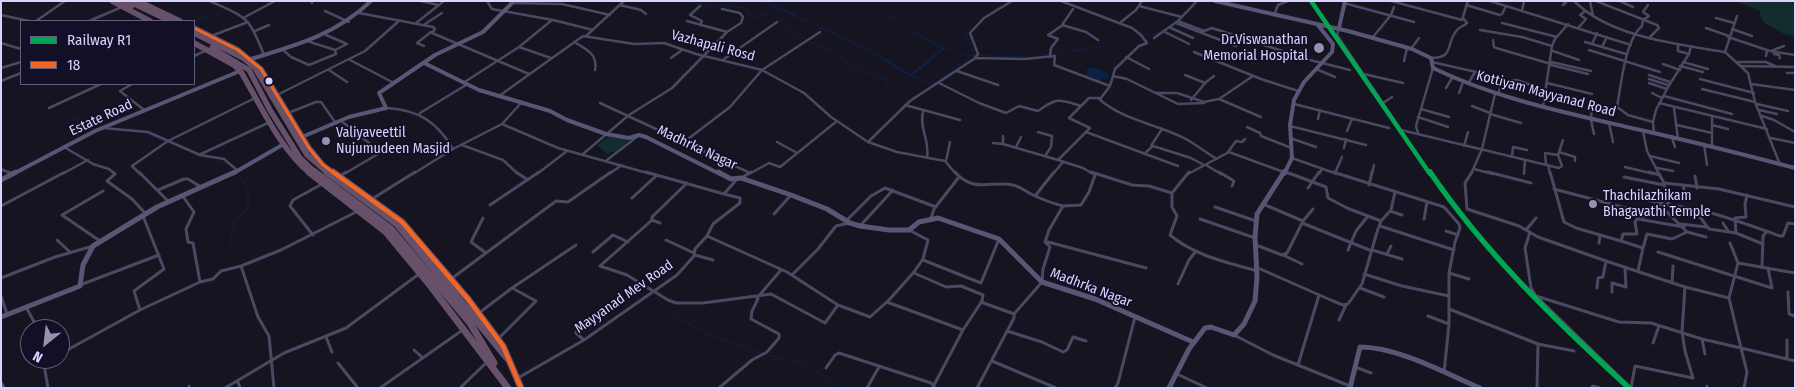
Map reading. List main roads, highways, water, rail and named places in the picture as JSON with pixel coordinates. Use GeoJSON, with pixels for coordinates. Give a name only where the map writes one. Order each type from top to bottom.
{"type":"FeatureCollection","features":[{"type":"Feature","properties":{"kind":"highway"},"geometry":{"type":"LineString","coordinates":[[112,1],[157,20]]}},
{"type":"Feature","properties":{"kind":"highway"},"geometry":{"type":"LineString","coordinates":[[128,1],[168,20]]}},
{"type":"Feature","properties":{"kind":"highway"},"geometry":{"type":"LineString","coordinates":[[138,1],[178,20]]}},
{"type":"Feature","properties":{"kind":"highway"},"geometry":{"type":"LineString","coordinates":[[121,4],[145,20]]}},
{"type":"Feature","properties":{"kind":"highway"},"geometry":{"type":"LineString","coordinates":[[195,28],[251,59],[262,69],[309,148],[323,164],[402,222],[451,279],[498,339],[503,346],[521,388]]}},
{"type":"Feature","properties":{"kind":"highway"},"geometry":{"type":"LineString","coordinates":[[195,34],[243,58],[255,68],[307,155],[324,170],[397,224],[510,361]]}},
{"type":"Feature","properties":{"kind":"highway"},"geometry":{"type":"LineString","coordinates":[[195,40],[235,60],[249,70],[270,110],[300,158],[317,174],[391,229],[470,323],[489,352],[496,372]]}},
{"type":"Feature","properties":{"kind":"highway"},"geometry":{"type":"LineString","coordinates":[[195,44],[234,65],[240,71],[284,144],[302,167],[386,232],[464,328],[508,388]]}},
{"type":"Feature","properties":{"kind":"water"},"geometry":{"type":"Polygon","coordinates":[[[764,1],[872,51],[911,74],[941,49],[862,1],[935,45],[975,58],[944,49],[920,70],[910,76],[871,51],[764,1]]]}},
{"type":"Feature","properties":{"kind":"water"},"geometry":{"type":"Polygon","coordinates":[[[1095,67],[1108,73],[1108,78],[1099,80],[1086,75],[1087,69],[1095,67]]]}},
{"type":"Feature","properties":{"kind":"waterway"},"geometry":{"type":"LineString","coordinates":[[206,1],[217,5]]}},
{"type":"Feature","properties":{"kind":"waterway"},"geometry":{"type":"LineString","coordinates":[[688,1],[717,9],[722,5],[745,8],[748,10],[747,14],[758,17],[768,13],[780,20],[779,25],[807,40]]}},
{"type":"Feature","properties":{"kind":"waterway"},"geometry":{"type":"LineString","coordinates":[[761,1],[806,21]]}},
{"type":"Feature","properties":{"kind":"waterway"},"geometry":{"type":"LineString","coordinates":[[909,1],[915,5]]}},
{"type":"Feature","properties":{"kind":"waterway"},"geometry":{"type":"LineString","coordinates":[[962,1],[964,4],[973,5]]}},
{"type":"Feature","properties":{"kind":"waterway"},"geometry":{"type":"LineString","coordinates":[[1172,23],[1189,8]]}},
{"type":"Feature","properties":{"kind":"waterway"},"geometry":{"type":"LineString","coordinates":[[195,20],[226,10]]}},
{"type":"Feature","properties":{"kind":"waterway"},"geometry":{"type":"LineString","coordinates":[[886,15],[895,20]]}},
{"type":"Feature","properties":{"kind":"waterway"},"geometry":{"type":"LineString","coordinates":[[819,27],[872,53],[909,75],[932,84]]}},
{"type":"Feature","properties":{"kind":"waterway"},"geometry":{"type":"LineString","coordinates":[[957,30],[966,33],[974,54]]}},
{"type":"Feature","properties":{"kind":"waterway"},"geometry":{"type":"LineString","coordinates":[[1138,36],[1154,35],[1163,30]]}},
{"type":"Feature","properties":{"kind":"waterway"},"geometry":{"type":"LineString","coordinates":[[913,31],[945,49]]}},
{"type":"Feature","properties":{"kind":"waterway"},"geometry":{"type":"LineString","coordinates":[[811,42],[836,54],[850,66],[887,79],[886,84],[908,100],[926,89]]}},
{"type":"Feature","properties":{"kind":"waterway"},"geometry":{"type":"LineString","coordinates":[[1072,51],[1103,46]]}},
{"type":"Feature","properties":{"kind":"waterway"},"geometry":{"type":"LineString","coordinates":[[1043,55],[1066,52]]}},
{"type":"Feature","properties":{"kind":"waterway"},"geometry":{"type":"LineString","coordinates":[[911,74],[935,55]]}},
{"type":"Feature","properties":{"kind":"waterway"},"geometry":{"type":"LineString","coordinates":[[965,55],[1026,57]]}},
{"type":"Feature","properties":{"kind":"waterway"},"geometry":{"type":"LineString","coordinates":[[932,85],[971,57]]}},
{"type":"Feature","properties":{"kind":"waterway"},"geometry":{"type":"LineString","coordinates":[[67,117],[81,120]]}},
{"type":"Feature","properties":{"kind":"waterway"},"geometry":{"type":"LineString","coordinates":[[92,123],[100,125]]}},
{"type":"Feature","properties":{"kind":"waterway"},"geometry":{"type":"LineString","coordinates":[[126,128],[134,129]]}},
{"type":"Feature","properties":{"kind":"waterway"},"geometry":{"type":"LineString","coordinates":[[142,132],[163,141]]}},
{"type":"Feature","properties":{"kind":"waterway"},"geometry":{"type":"LineString","coordinates":[[1,133],[5,135]]}},
{"type":"Feature","properties":{"kind":"waterway"},"geometry":{"type":"LineString","coordinates":[[167,142],[175,145]]}},
{"type":"Feature","properties":{"kind":"waterway"},"geometry":{"type":"LineString","coordinates":[[186,150],[229,165]]}},
{"type":"Feature","properties":{"kind":"waterway"},"geometry":{"type":"LineString","coordinates":[[230,245],[235,221],[248,208],[248,189],[239,174]]}},
{"type":"Feature","properties":{"kind":"waterway"},"geometry":{"type":"LineString","coordinates":[[661,302],[669,314],[708,334],[760,353]]}},
{"type":"Feature","properties":{"kind":"waterway"},"geometry":{"type":"LineString","coordinates":[[768,355],[804,364],[844,388]]}},
{"type":"Feature","properties":{"kind":"rail line","name":"R1"},"geometry":{"type":"LineString","coordinates":[[1311,1],[1448,199],[1511,272],[1561,325],[1629,388]]}},
{"type":"Feature","properties":{"kind":"place","name":"Dr.Viswanathan Memorial Hospital"},"geometry":{"type":"Point","coordinates":[1319,48]}},
{"type":"Feature","properties":{"kind":"place","name":"Valiyaveettil Nujumudeen Masjid"},"geometry":{"type":"Point","coordinates":[326,141]}},
{"type":"Feature","properties":{"kind":"place","name":"Thachilazhikam Bhagavathi Temple"},"geometry":{"type":"Point","coordinates":[1593,204]}}]}
